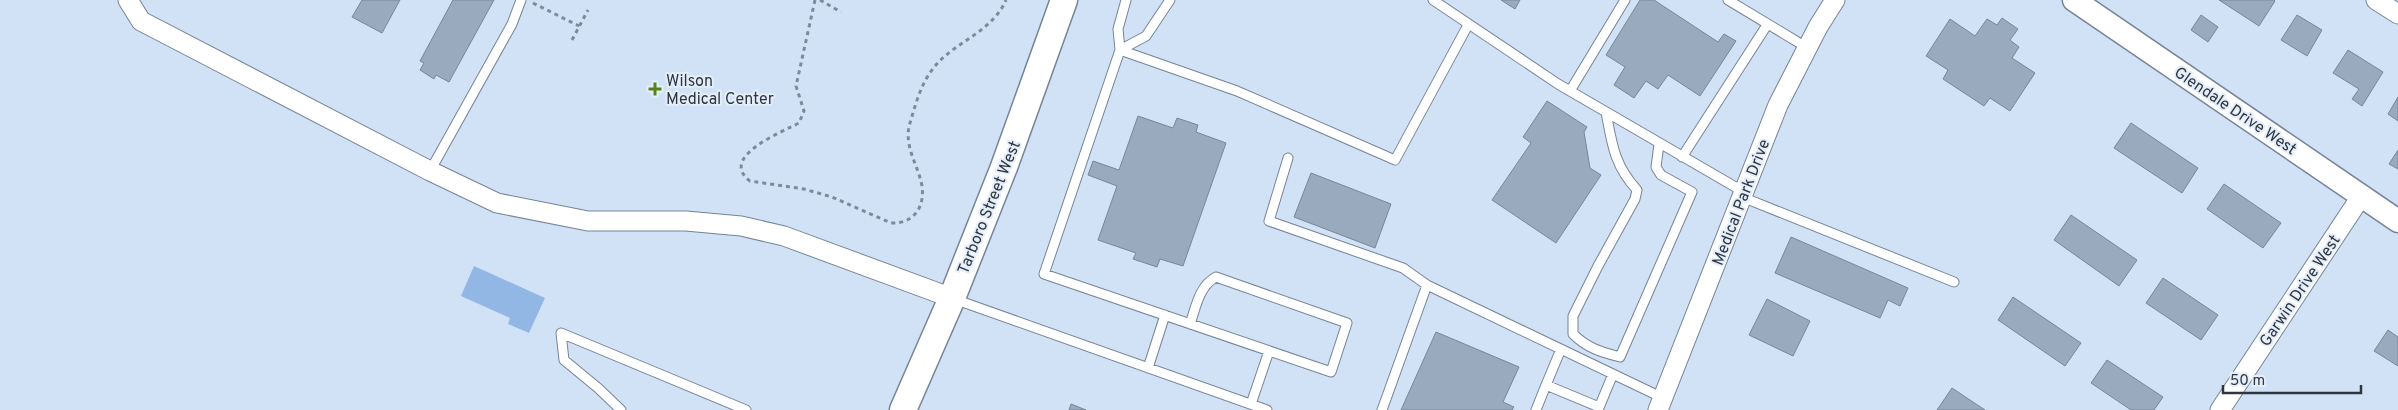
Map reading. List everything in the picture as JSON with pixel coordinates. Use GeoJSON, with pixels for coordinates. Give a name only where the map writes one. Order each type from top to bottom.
{"type":"FeatureCollection","features":[{"type":"Feature","properties":{"kind":"main road","name":"Tarboro Street West"},"geometry":{"type":"LineString","coordinates":[[903,410],[952,298],[1008,158],[1064,0]]}},
{"type":"Feature","properties":{"kind":"street"},"geometry":{"type":"LineString","coordinates":[[128,0],[142,21],[430,171],[497,202],[539,213],[588,221],[686,221],[741,226],[775,234],[836,254],[952,298]]}},
{"type":"Feature","properties":{"kind":"street","name":"Medical Park Drive"},"geometry":{"type":"LineString","coordinates":[[1661,404],[1778,105],[1806,47],[1835,0]]}},
{"type":"Feature","properties":{"kind":"street","name":"Glendale Drive West"},"geometry":{"type":"LineString","coordinates":[[2074,0],[2398,221]]}},
{"type":"Feature","properties":{"kind":"street"},"geometry":{"type":"LineString","coordinates":[[2376,0],[2398,14]]}},
{"type":"Feature","properties":{"kind":"street","name":"Garwin Drive West"},"geometry":{"type":"LineString","coordinates":[[2220,410],[2362,195]]}},
{"type":"Feature","properties":{"kind":"lane"},"geometry":{"type":"LineString","coordinates":[[430,171],[512,24],[521,0]]}},
{"type":"Feature","properties":{"kind":"lane"},"geometry":{"type":"LineString","coordinates":[[1126,0],[1118,28],[1120,50],[1044,274],[1330,372],[1347,323],[1216,277],[1208,281],[1202,289],[1190,324]]}},
{"type":"Feature","properties":{"kind":"lane"},"geometry":{"type":"LineString","coordinates":[[1120,50],[1146,36],[1170,0]]}},
{"type":"Feature","properties":{"kind":"lane"},"geometry":{"type":"LineString","coordinates":[[1433,0],[1570,91],[1743,195],[1954,282]]}},
{"type":"Feature","properties":{"kind":"lane"},"geometry":{"type":"LineString","coordinates":[[1570,91],[1625,0]]}},
{"type":"Feature","properties":{"kind":"lane"},"geometry":{"type":"LineString","coordinates":[[1728,0],[1806,47]]}},
{"type":"Feature","properties":{"kind":"lane"},"geometry":{"type":"LineString","coordinates":[[1120,50],[1237,91],[1395,160],[1468,25]]}},
{"type":"Feature","properties":{"kind":"lane"},"geometry":{"type":"LineString","coordinates":[[1682,157],[1767,25]]}},
{"type":"Feature","properties":{"kind":"lane"},"geometry":{"type":"LineString","coordinates":[[1606,112],[1617,159],[1623,175],[1638,190],[1573,316],[1573,334],[1584,345],[1602,353],[1620,357],[1692,192],[1661,175],[1656,167],[1660,144]]}},
{"type":"Feature","properties":{"kind":"lane"},"geometry":{"type":"LineString","coordinates":[[1288,158],[1269,221],[1403,268],[1427,285],[1613,374],[1661,404]]}},
{"type":"Feature","properties":{"kind":"lane"},"geometry":{"type":"LineString","coordinates":[[1382,410],[1427,285]]}},
{"type":"Feature","properties":{"kind":"lane"},"geometry":{"type":"LineString","coordinates":[[952,298],[1267,410]]}},
{"type":"Feature","properties":{"kind":"lane"},"geometry":{"type":"LineString","coordinates":[[1148,368],[1164,315]]}},
{"type":"Feature","properties":{"kind":"lane"},"geometry":{"type":"LineString","coordinates":[[621,410],[564,360],[561,333],[746,410]]}},
{"type":"Feature","properties":{"kind":"lane"},"geometry":{"type":"LineString","coordinates":[[1536,410],[1561,349]]}},
{"type":"Feature","properties":{"kind":"lane"},"geometry":{"type":"LineString","coordinates":[[1251,404],[1268,351]]}},
{"type":"Feature","properties":{"kind":"lane"},"geometry":{"type":"LineString","coordinates":[[1546,385],[1599,408],[1613,374]]}},
{"type":"Feature","properties":{"kind":"path"},"geometry":{"type":"LineString","coordinates":[[528,0],[579,26]]}},
{"type":"Feature","properties":{"kind":"path"},"geometry":{"type":"LineString","coordinates":[[815,0],[796,86],[804,111],[799,123],[756,146],[747,154],[740,168],[743,176],[750,181],[804,189],[832,197],[891,223],[908,222],[914,216],[922,201],[922,185],[908,144],[909,125],[926,80],[940,61],[986,27],[997,16],[1006,0]]}},
{"type":"Feature","properties":{"kind":"path"},"geometry":{"type":"LineString","coordinates":[[820,0],[841,12]]}},
{"type":"Feature","properties":{"kind":"path"},"geometry":{"type":"LineString","coordinates":[[826,4],[829,0]]}},
{"type":"Feature","properties":{"kind":"path"},"geometry":{"type":"LineString","coordinates":[[572,40],[588,10]]}},
{"type":"Feature","properties":{"kind":"shaded area"},"geometry":{"type":"Polygon","coordinates":[[[474,266],[545,298],[529,333],[508,324],[510,318],[461,296],[474,266]]]}},
{"type":"Feature","properties":{"kind":"building"},"geometry":{"type":"Polygon","coordinates":[[[362,0],[400,0],[382,33],[352,17],[362,0]]]}},
{"type":"Feature","properties":{"kind":"building"},"geometry":{"type":"Polygon","coordinates":[[[453,0],[494,0],[449,82],[436,75],[434,79],[420,70],[424,63],[420,61],[453,0]]]}},
{"type":"Feature","properties":{"kind":"building"},"geometry":{"type":"Polygon","coordinates":[[[1501,0],[1520,0],[1515,9],[1501,0]]]}},
{"type":"Feature","properties":{"kind":"building"},"geometry":{"type":"Polygon","coordinates":[[[1640,0],[1654,0],[1718,42],[1724,34],[1736,41],[1700,96],[1668,75],[1658,89],[1646,81],[1634,98],[1614,85],[1625,67],[1606,55],[1640,0]]]}},
{"type":"Feature","properties":{"kind":"building"},"geometry":{"type":"Polygon","coordinates":[[[2219,0],[2274,0],[2275,1],[2259,26],[2219,0]]]}},
{"type":"Feature","properties":{"kind":"building"},"geometry":{"type":"Polygon","coordinates":[[[2201,15],[2218,27],[2208,42],[2191,30],[2201,15]]]}},
{"type":"Feature","properties":{"kind":"building"},"geometry":{"type":"Polygon","coordinates":[[[2297,15],[2322,30],[2307,56],[2281,40],[2297,15]]]}},
{"type":"Feature","properties":{"kind":"building"},"geometry":{"type":"Polygon","coordinates":[[[2002,18],[2018,29],[2010,40],[2019,47],[2012,58],[2035,73],[2010,111],[1990,98],[1984,106],[1943,79],[1948,70],[1926,56],[1950,19],[1975,36],[1987,19],[1997,25],[2002,18]]]}},
{"type":"Feature","properties":{"kind":"building"},"geometry":{"type":"Polygon","coordinates":[[[2348,50],[2383,72],[2362,106],[2352,99],[2359,89],[2333,73],[2348,50]]]}},
{"type":"Feature","properties":{"kind":"building"},"geometry":{"type":"Polygon","coordinates":[[[2398,97],[2398,121],[2388,114],[2398,97]]]}},
{"type":"Feature","properties":{"kind":"building"},"geometry":{"type":"Polygon","coordinates":[[[1547,101],[1587,127],[1584,132],[1590,168],[1601,175],[1556,243],[1492,200],[1531,143],[1523,137],[1547,101]]]}},
{"type":"Feature","properties":{"kind":"building"},"geometry":{"type":"Polygon","coordinates":[[[1138,116],[1173,128],[1177,118],[1198,125],[1196,132],[1226,143],[1183,266],[1160,259],[1157,267],[1133,259],[1136,253],[1098,240],[1117,186],[1088,175],[1093,161],[1119,170],[1138,116]]]}},
{"type":"Feature","properties":{"kind":"building"},"geometry":{"type":"Polygon","coordinates":[[[2131,123],[2198,168],[2182,193],[2114,148],[2131,123]]]}},
{"type":"Feature","properties":{"kind":"building"},"geometry":{"type":"Polygon","coordinates":[[[2398,150],[2398,169],[2389,164],[2398,150]]]}},
{"type":"Feature","properties":{"kind":"building"},"geometry":{"type":"Polygon","coordinates":[[[1311,173],[1391,204],[1375,248],[1294,217],[1311,173]]]}},
{"type":"Feature","properties":{"kind":"building"},"geometry":{"type":"Polygon","coordinates":[[[2224,184],[2281,223],[2263,248],[2207,209],[2224,184]]]}},
{"type":"Feature","properties":{"kind":"building"},"geometry":{"type":"Polygon","coordinates":[[[2071,215],[2137,260],[2119,286],[2054,240],[2071,215]]]}},
{"type":"Feature","properties":{"kind":"building"},"geometry":{"type":"Polygon","coordinates":[[[1791,237],[1908,288],[1900,306],[1888,300],[1880,318],[1775,273],[1791,237]]]}},
{"type":"Feature","properties":{"kind":"building"},"geometry":{"type":"Polygon","coordinates":[[[2163,278],[2218,315],[2201,340],[2146,303],[2163,278]]]}},
{"type":"Feature","properties":{"kind":"building"},"geometry":{"type":"Polygon","coordinates":[[[2013,297],[2081,343],[2065,366],[1998,320],[2013,297]]]}},
{"type":"Feature","properties":{"kind":"building"},"geometry":{"type":"Polygon","coordinates":[[[1767,299],[1810,321],[1793,356],[1749,335],[1767,299]]]}},
{"type":"Feature","properties":{"kind":"building"},"geometry":{"type":"Polygon","coordinates":[[[2388,330],[2398,337],[2398,366],[2374,351],[2388,330]]]}},
{"type":"Feature","properties":{"kind":"building"},"geometry":{"type":"Polygon","coordinates":[[[1436,332],[1519,367],[1503,402],[1514,407],[1512,410],[1401,410],[1436,332]]]}},
{"type":"Feature","properties":{"kind":"building"},"geometry":{"type":"Polygon","coordinates":[[[2107,360],[2163,397],[2154,410],[2131,410],[2091,383],[2107,360]]]}},
{"type":"Feature","properties":{"kind":"building"},"geometry":{"type":"Polygon","coordinates":[[[1952,388],[1985,410],[1937,410],[1952,388]]]}},
{"type":"Feature","properties":{"kind":"building"},"geometry":{"type":"Polygon","coordinates":[[[1071,404],[1086,410],[1069,410],[1071,404]]]}},
{"type":"Feature","properties":{"kind":"place","name":"Wilson Medical Center"},"geometry":{"type":"Point","coordinates":[655,89]}}]}
